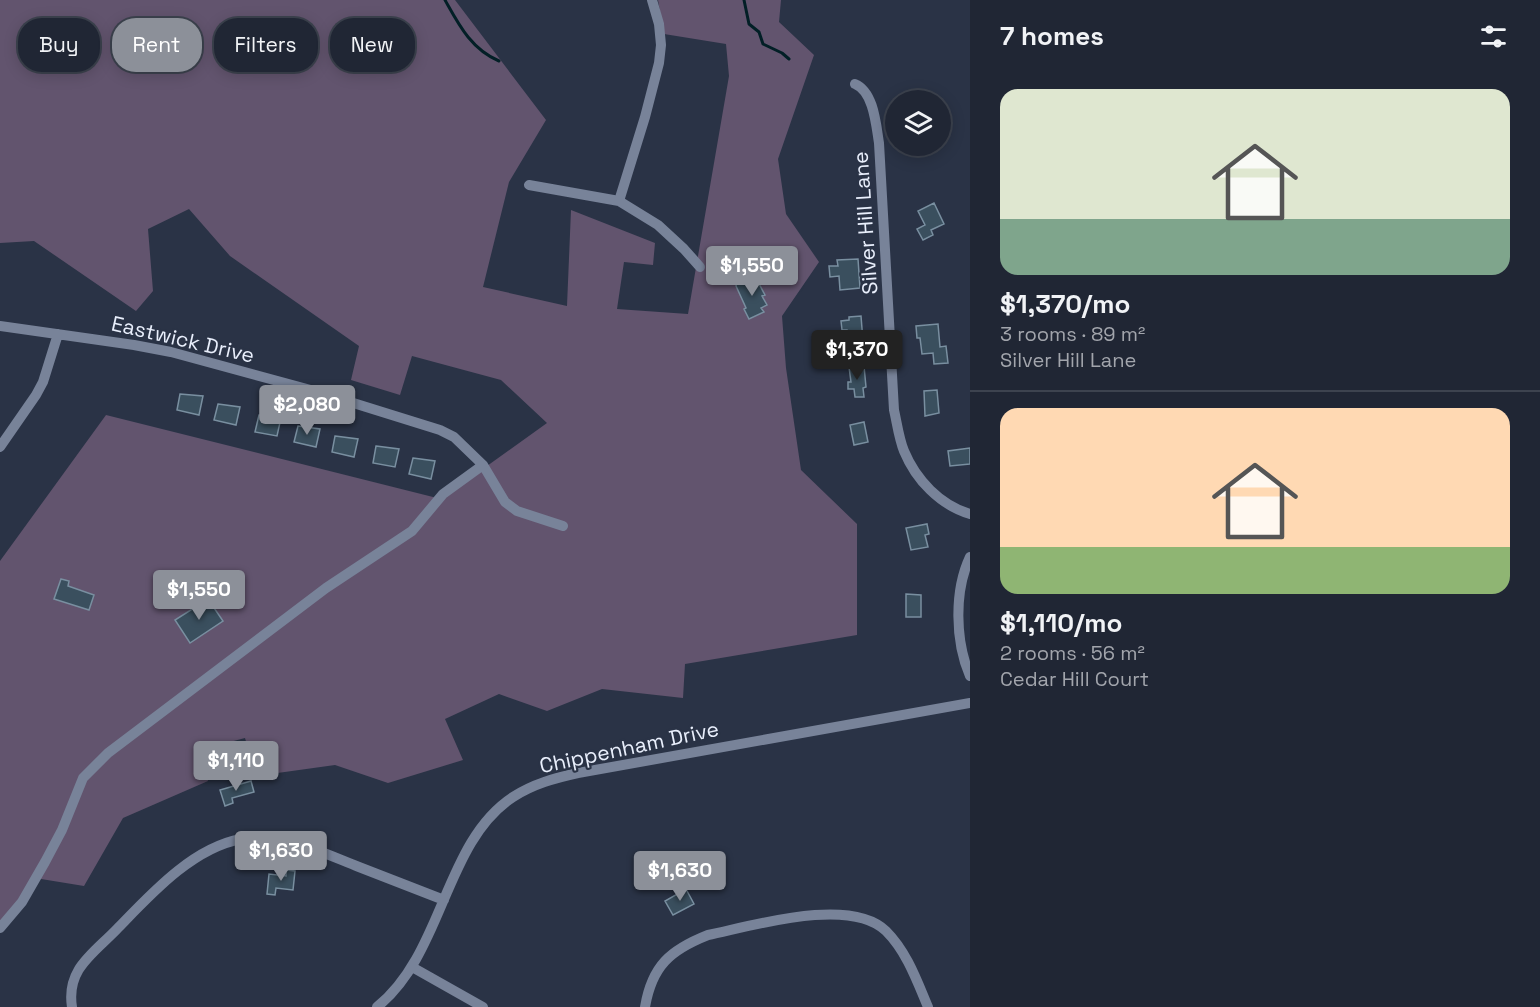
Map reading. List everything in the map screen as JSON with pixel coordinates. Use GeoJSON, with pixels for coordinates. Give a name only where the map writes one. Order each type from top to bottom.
{"type":"FeatureCollection","features":[{"type":"Feature","properties":{"kind":"street"},"geometry":{"type":"LineString","coordinates":[[619,201],[659,63],[659,24],[652,0]]}},
{"type":"Feature","properties":{"kind":"street","name":"Silver Hill Lane"},"geometry":{"type":"LineString","coordinates":[[855,84],[861,87],[867,97],[874,115],[879,143],[894,410],[904,450],[913,468],[938,497],[956,510],[970,514]]}},
{"type":"Feature","properties":{"kind":"street"},"geometry":{"type":"LineString","coordinates":[[529,185],[619,201],[658,225],[700,267]]}},
{"type":"Feature","properties":{"kind":"street","name":"Eastwick Drive"},"geometry":{"type":"LineString","coordinates":[[0,326],[171,352],[440,430],[454,436],[483,465],[505,502],[517,511],[563,526]]}},
{"type":"Feature","properties":{"kind":"street"},"geometry":{"type":"LineString","coordinates":[[0,447],[39,389],[58,334]]}},
{"type":"Feature","properties":{"kind":"street"},"geometry":{"type":"LineString","coordinates":[[0,928],[22,902],[45,862],[62,830],[83,778],[108,753],[326,588],[412,531],[443,494],[483,465]]}},
{"type":"Feature","properties":{"kind":"street"},"geometry":{"type":"LineString","coordinates":[[970,557],[961,585],[959,627],[965,665],[970,676]]}},
{"type":"Feature","properties":{"kind":"street","name":"Chippenham Drive"},"geometry":{"type":"LineString","coordinates":[[376,1007],[385,1000],[412,967],[428,938],[470,845],[486,820],[514,796],[548,780],[578,773],[970,703]]}},
{"type":"Feature","properties":{"kind":"street"},"geometry":{"type":"LineString","coordinates":[[72,1007],[70,992],[72,981],[88,959],[175,873],[202,855],[229,842],[259,837],[295,843],[444,900]]}},
{"type":"Feature","properties":{"kind":"street"},"geometry":{"type":"LineString","coordinates":[[645,1007],[653,976],[661,965],[696,939],[786,919],[830,914],[856,916],[885,930],[903,952],[928,1007]]}},
{"type":"Feature","properties":{"kind":"street"},"geometry":{"type":"LineString","coordinates":[[412,967],[483,1007]]}},
{"type":"Feature","properties":{"kind":"shaded area"},"geometry":{"type":"Polygon","coordinates":[[[0,0],[455,0],[546,120],[509,182],[483,287],[567,306],[571,210],[655,243],[653,265],[624,262],[617,309],[688,314],[729,76],[726,44],[664,34],[658,0],[781,0],[779,22],[814,55],[778,159],[786,214],[819,262],[782,316],[786,368],[801,470],[857,524],[857,635],[685,664],[683,698],[602,689],[547,711],[499,694],[445,719],[463,760],[388,783],[335,765],[256,776],[245,738],[200,750],[208,781],[123,818],[84,886],[35,878],[0,925],[0,561],[106,415],[441,499],[547,423],[501,380],[412,356],[400,395],[351,380],[359,346],[230,256],[189,209],[148,229],[153,291],[136,311],[34,241],[0,243],[0,0]]]}},
{"type":"Feature","properties":{"kind":"building"},"geometry":{"type":"Polygon","coordinates":[[[934,203],[944,224],[931,230],[933,235],[923,240],[917,229],[925,225],[918,211],[934,203]]]}},
{"type":"Feature","properties":{"kind":"building"},"geometry":{"type":"Polygon","coordinates":[[[858,259],[860,288],[840,290],[839,276],[830,277],[829,266],[838,266],[837,260],[858,259]]]}},
{"type":"Feature","properties":{"kind":"building"},"geometry":{"type":"Polygon","coordinates":[[[752,277],[755,283],[758,282],[765,295],[762,296],[767,305],[761,308],[764,312],[749,319],[736,286],[737,281],[741,282],[752,277]]]}},
{"type":"Feature","properties":{"kind":"building"},"geometry":{"type":"Polygon","coordinates":[[[861,316],[863,341],[848,342],[847,330],[842,330],[841,321],[849,320],[849,317],[861,316]]]}},
{"type":"Feature","properties":{"kind":"building"},"geometry":{"type":"Polygon","coordinates":[[[938,324],[940,347],[946,346],[948,363],[934,364],[933,353],[922,354],[920,338],[917,338],[916,326],[938,324]]]}},
{"type":"Feature","properties":{"kind":"building"},"geometry":{"type":"Polygon","coordinates":[[[864,366],[866,387],[863,388],[864,397],[855,397],[854,389],[848,389],[848,382],[851,382],[849,367],[864,366]]]}},
{"type":"Feature","properties":{"kind":"building"},"geometry":{"type":"Polygon","coordinates":[[[937,390],[939,413],[925,416],[924,391],[937,390]]]}},
{"type":"Feature","properties":{"kind":"building"},"geometry":{"type":"Polygon","coordinates":[[[180,394],[203,396],[199,415],[177,410],[180,394]]]}},
{"type":"Feature","properties":{"kind":"building"},"geometry":{"type":"Polygon","coordinates":[[[218,404],[240,407],[236,425],[214,420],[218,404]]]}},
{"type":"Feature","properties":{"kind":"building"},"geometry":{"type":"Polygon","coordinates":[[[259,415],[281,418],[277,436],[255,432],[259,415]]]}},
{"type":"Feature","properties":{"kind":"building"},"geometry":{"type":"Polygon","coordinates":[[[864,422],[868,442],[854,445],[850,425],[864,422]]]}},
{"type":"Feature","properties":{"kind":"building"},"geometry":{"type":"Polygon","coordinates":[[[298,426],[320,429],[316,447],[294,442],[298,426]]]}},
{"type":"Feature","properties":{"kind":"building"},"geometry":{"type":"Polygon","coordinates":[[[335,436],[358,439],[354,457],[332,452],[335,436]]]}},
{"type":"Feature","properties":{"kind":"building"},"geometry":{"type":"Polygon","coordinates":[[[376,446],[399,449],[395,467],[373,463],[376,446]]]}},
{"type":"Feature","properties":{"kind":"building"},"geometry":{"type":"Polygon","coordinates":[[[970,448],[970,464],[950,466],[948,451],[970,448]]]}},
{"type":"Feature","properties":{"kind":"building"},"geometry":{"type":"Polygon","coordinates":[[[413,458],[435,461],[431,479],[409,474],[413,458]]]}},
{"type":"Feature","properties":{"kind":"building"},"geometry":{"type":"Polygon","coordinates":[[[927,524],[929,534],[925,535],[928,547],[911,550],[906,528],[927,524]]]}},
{"type":"Feature","properties":{"kind":"building"},"geometry":{"type":"Polygon","coordinates":[[[61,579],[69,581],[68,586],[94,595],[89,610],[54,599],[61,579]]]}},
{"type":"Feature","properties":{"kind":"building"},"geometry":{"type":"Polygon","coordinates":[[[906,594],[921,595],[921,617],[906,617],[906,594]]]}},
{"type":"Feature","properties":{"kind":"building"},"geometry":{"type":"Polygon","coordinates":[[[208,599],[223,621],[190,643],[175,620],[208,599]]]}},
{"type":"Feature","properties":{"kind":"building"},"geometry":{"type":"Polygon","coordinates":[[[251,781],[254,792],[232,798],[233,803],[225,806],[220,790],[251,781]]]}},
{"type":"Feature","properties":{"kind":"building"},"geometry":{"type":"Polygon","coordinates":[[[286,870],[295,871],[293,890],[276,888],[275,895],[267,894],[269,874],[286,876],[286,870]]]}},
{"type":"Feature","properties":{"kind":"building"},"geometry":{"type":"Polygon","coordinates":[[[686,889],[694,904],[673,915],[665,901],[686,889]]]}},
{"type":"Feature","properties":{"kind":"waterway"},"geometry":{"type":"LineString","coordinates":[[445,0],[473,43],[499,61]]}},
{"type":"Feature","properties":{"kind":"waterway"},"geometry":{"type":"LineString","coordinates":[[744,0],[749,24],[759,32],[763,44],[789,59]]}}]}
